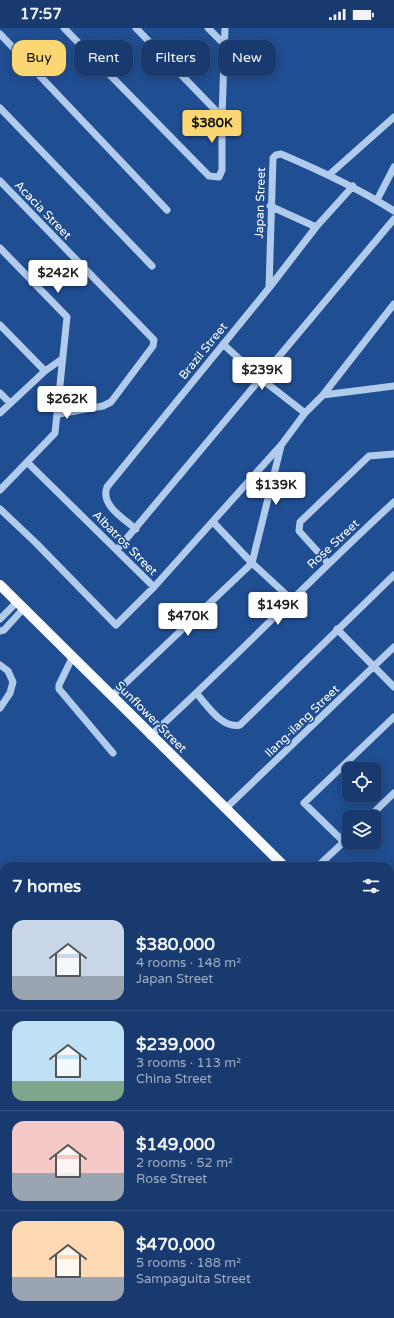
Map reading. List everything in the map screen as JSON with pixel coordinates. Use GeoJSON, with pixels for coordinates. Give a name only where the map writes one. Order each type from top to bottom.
{"type":"FeatureCollection","features":[{"type":"Feature","properties":{"kind":"main road","name":"Sunflower Street"},"geometry":{"type":"LineString","coordinates":[[0,585],[73,656],[150,736],[280,862]]}},
{"type":"Feature","properties":{"kind":"street"},"geometry":{"type":"LineString","coordinates":[[64,28],[209,176],[214,178],[219,177],[222,170],[224,76]]}},
{"type":"Feature","properties":{"kind":"street"},"geometry":{"type":"LineString","coordinates":[[136,28],[222,116]]}},
{"type":"Feature","properties":{"kind":"street"},"geometry":{"type":"LineString","coordinates":[[208,28],[220,40]]}},
{"type":"Feature","properties":{"kind":"street"},"geometry":{"type":"LineString","coordinates":[[225,28],[225,40]]}},
{"type":"Feature","properties":{"kind":"street"},"geometry":{"type":"LineString","coordinates":[[0,34],[167,210]]}},
{"type":"Feature","properties":{"kind":"street"},"geometry":{"type":"LineString","coordinates":[[0,108],[152,266]]}},
{"type":"Feature","properties":{"kind":"street"},"geometry":{"type":"LineString","coordinates":[[330,174],[394,117]]}},
{"type":"Feature","properties":{"kind":"street","name":"Japan Street"},"geometry":{"type":"LineString","coordinates":[[269,288],[270,206],[273,158],[276,155],[281,154],[330,174],[394,211]]}},
{"type":"Feature","properties":{"kind":"street"},"geometry":{"type":"LineString","coordinates":[[376,200],[394,167]]}},
{"type":"Feature","properties":{"kind":"street","name":"Acacia Street"},"geometry":{"type":"LineString","coordinates":[[0,181],[154,340],[153,346],[111,402],[103,406],[58,414]]}},
{"type":"Feature","properties":{"kind":"street","name":"Brazil Street"},"geometry":{"type":"LineString","coordinates":[[136,529],[108,504],[105,498],[107,487],[269,288],[316,227],[353,186]]}},
{"type":"Feature","properties":{"kind":"street"},"geometry":{"type":"LineString","coordinates":[[270,206],[316,227]]}},
{"type":"Feature","properties":{"kind":"street"},"geometry":{"type":"LineString","coordinates":[[117,550],[394,219]]}},
{"type":"Feature","properties":{"kind":"street"},"geometry":{"type":"LineString","coordinates":[[0,248],[66,315],[58,414],[55,433],[28,463],[0,490]]}},
{"type":"Feature","properties":{"kind":"street"},"geometry":{"type":"LineString","coordinates":[[154,587],[282,444],[305,413],[323,395],[394,304]]}},
{"type":"Feature","properties":{"kind":"street"},"geometry":{"type":"LineString","coordinates":[[0,325],[45,371]]}},
{"type":"Feature","properties":{"kind":"street"},"geometry":{"type":"LineString","coordinates":[[223,344],[260,378],[305,413]]}},
{"type":"Feature","properties":{"kind":"street"},"geometry":{"type":"LineString","coordinates":[[0,413],[45,371],[62,359]]}},
{"type":"Feature","properties":{"kind":"street"},"geometry":{"type":"LineString","coordinates":[[323,395],[394,386]]}},
{"type":"Feature","properties":{"kind":"street"},"geometry":{"type":"LineString","coordinates":[[0,393],[10,403]]}},
{"type":"Feature","properties":{"kind":"street"},"geometry":{"type":"LineString","coordinates":[[112,696],[252,563],[282,444]]}},
{"type":"Feature","properties":{"kind":"street"},"geometry":{"type":"LineString","coordinates":[[328,563],[299,531],[300,522],[369,456],[394,454]]}},
{"type":"Feature","properties":{"kind":"street","name":"Albatros Street"},"geometry":{"type":"LineString","coordinates":[[0,509],[36,543],[116,625],[154,587],[28,463]]}},
{"type":"Feature","properties":{"kind":"street","name":"Rose Street"},"geometry":{"type":"LineString","coordinates":[[150,736],[196,694],[328,563],[394,502]]}},
{"type":"Feature","properties":{"kind":"street"},"geometry":{"type":"LineString","coordinates":[[213,522],[252,563],[291,599]]}},
{"type":"Feature","properties":{"kind":"street"},"geometry":{"type":"LineString","coordinates":[[196,694],[223,722],[228,725],[240,725],[394,575]]}},
{"type":"Feature","properties":{"kind":"street"},"geometry":{"type":"LineString","coordinates":[[0,619],[21,605]]}},
{"type":"Feature","properties":{"kind":"street"},"geometry":{"type":"LineString","coordinates":[[0,631],[4,630],[21,605]]}},
{"type":"Feature","properties":{"kind":"street"},"geometry":{"type":"LineString","coordinates":[[337,629],[394,687]]}},
{"type":"Feature","properties":{"kind":"street","name":"Ilang-ilang Street"},"geometry":{"type":"LineString","coordinates":[[225,809],[394,647]]}},
{"type":"Feature","properties":{"kind":"street"},"geometry":{"type":"LineString","coordinates":[[73,656],[58,685],[59,689],[113,753]]}},
{"type":"Feature","properties":{"kind":"street"},"geometry":{"type":"LineString","coordinates":[[0,665],[8,671],[13,682],[10,693],[0,708]]}},
{"type":"Feature","properties":{"kind":"street"},"geometry":{"type":"LineString","coordinates":[[342,835],[304,803],[394,717]]}},
{"type":"Feature","properties":{"kind":"street"},"geometry":{"type":"LineString","coordinates":[[376,810],[394,793]]}},
{"type":"Feature","properties":{"kind":"street"},"geometry":{"type":"LineString","coordinates":[[322,862],[342,844]]}}]}
